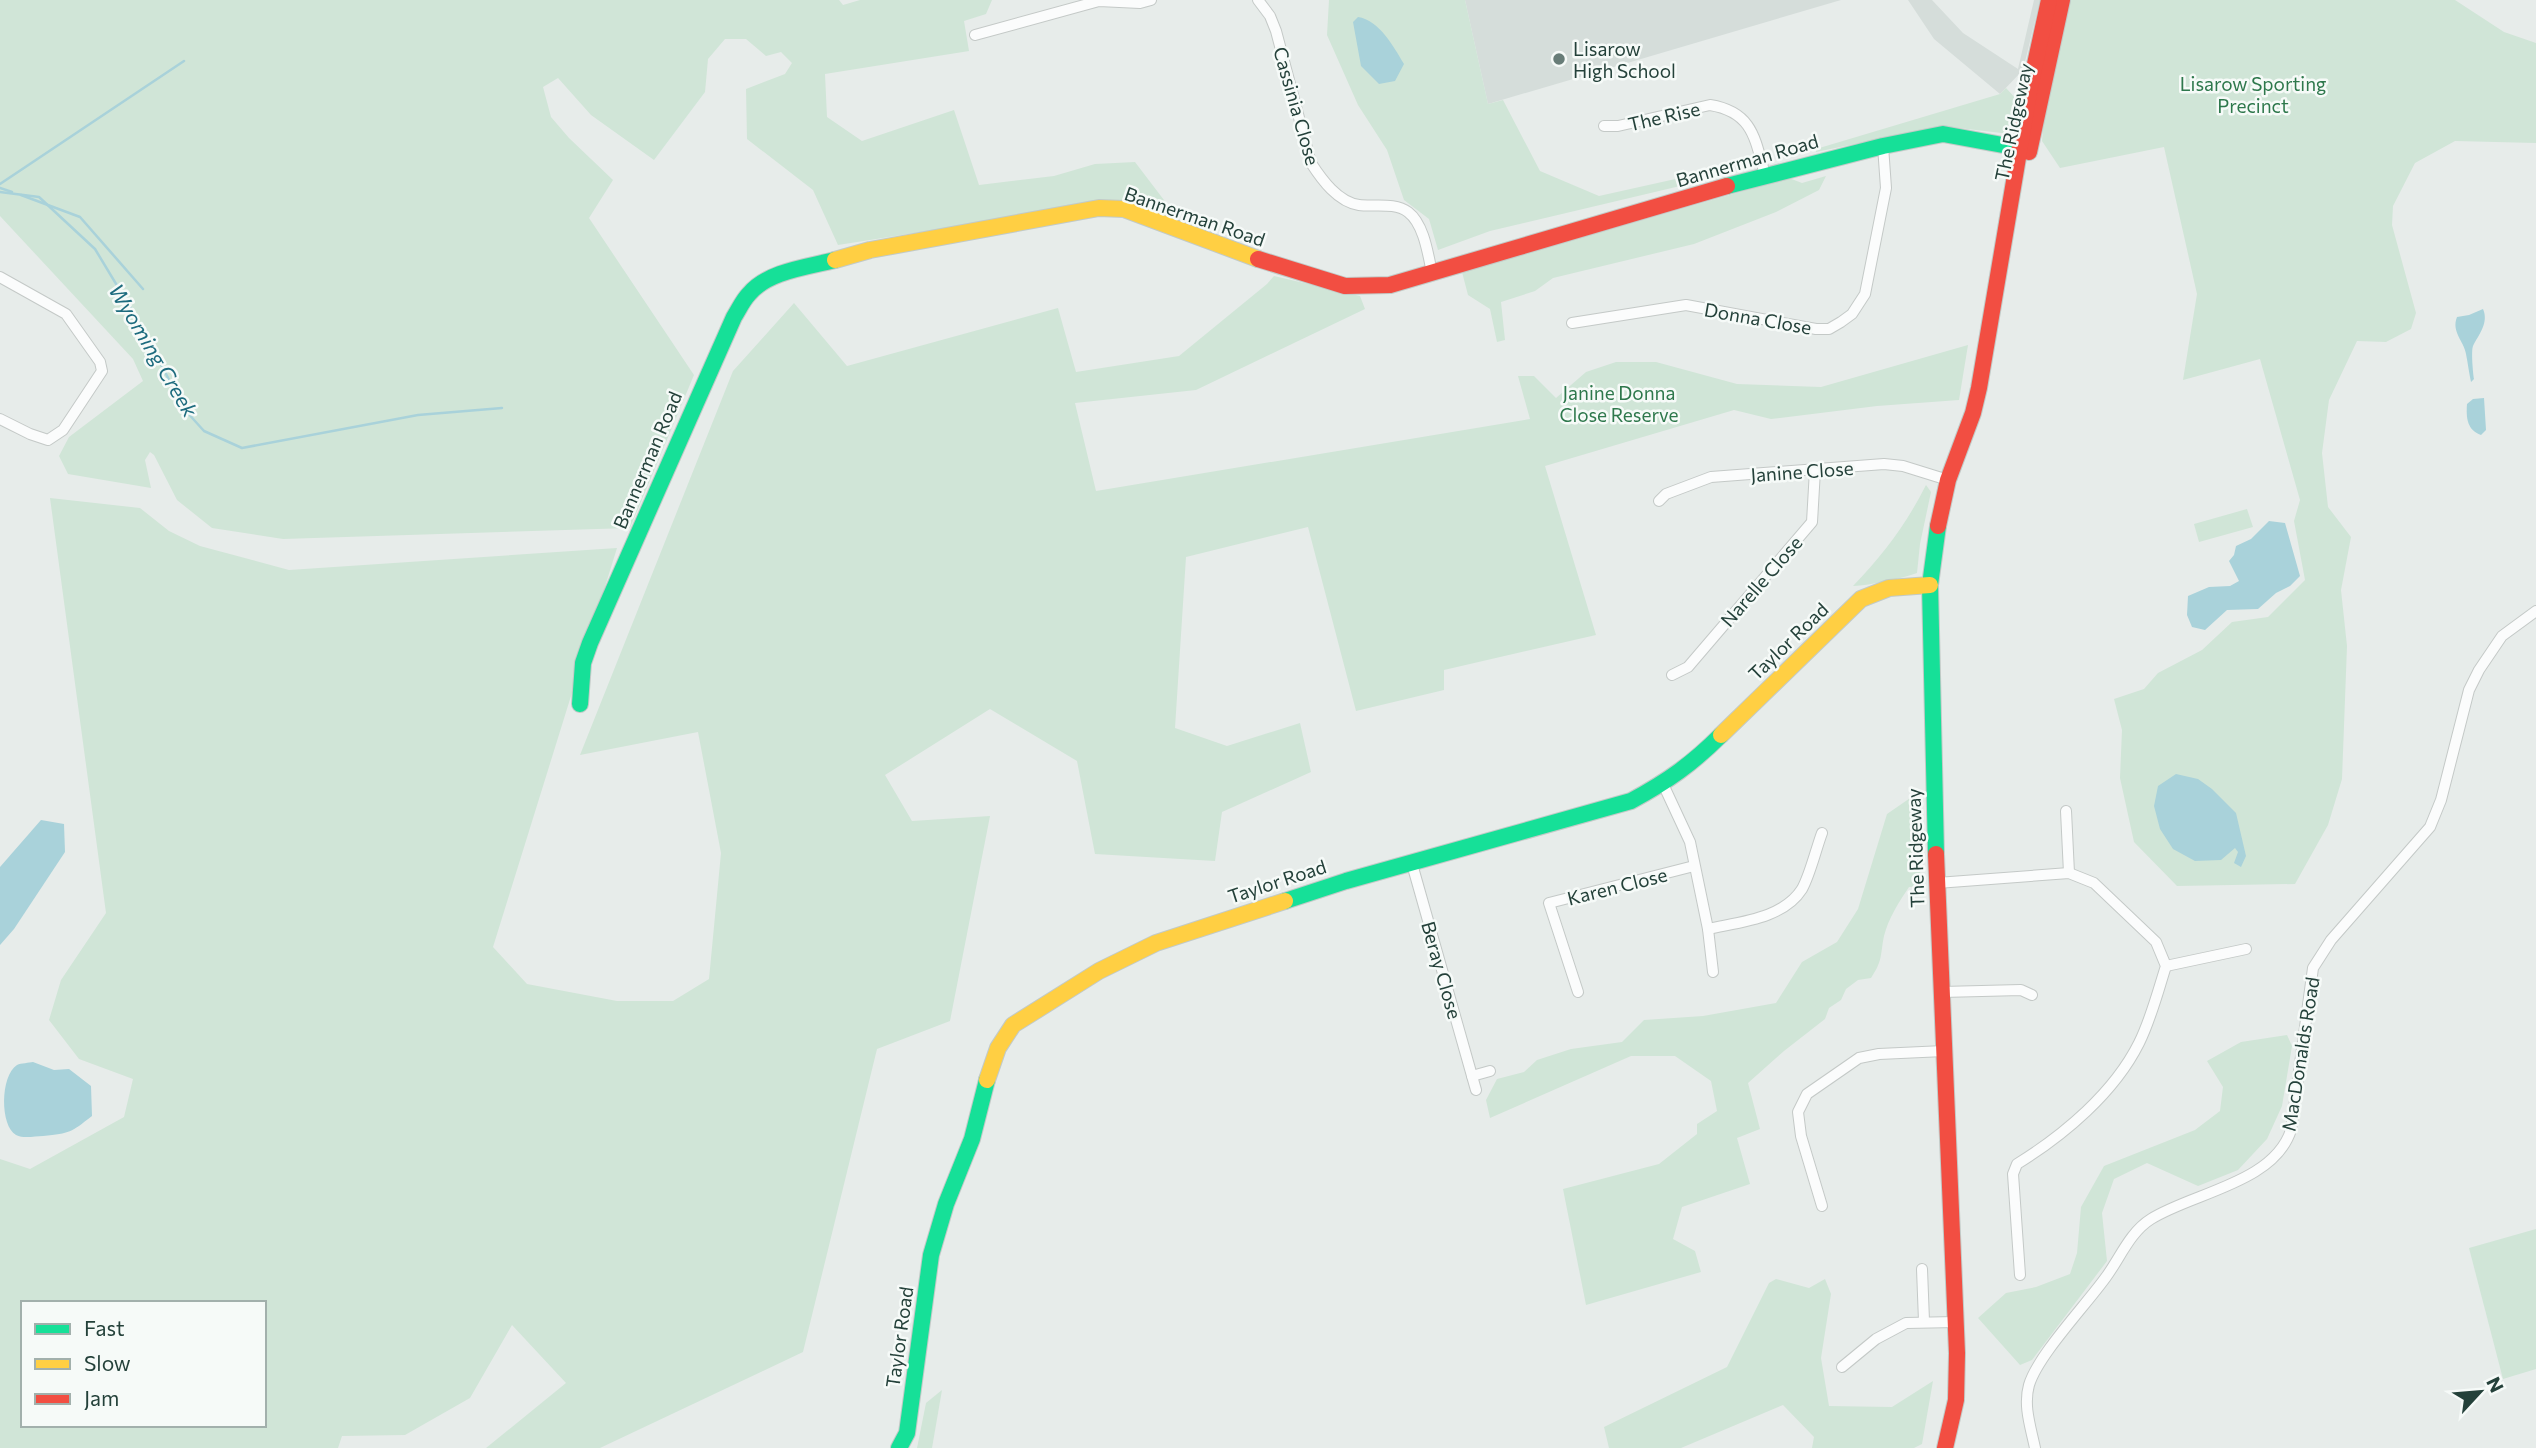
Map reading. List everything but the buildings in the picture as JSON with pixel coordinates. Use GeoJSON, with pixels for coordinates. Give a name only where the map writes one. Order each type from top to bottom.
{"type":"FeatureCollection","features":[{"type":"Feature","properties":{"kind":"street"},"geometry":{"type":"LineString","coordinates":[[975,35],[1099,1],[1140,3],[1151,0]]}},
{"type":"Feature","properties":{"kind":"street","name":"Cassinia Close"},"geometry":{"type":"LineString","coordinates":[[1258,0],[1270,16],[1276,31],[1311,163],[1322,181],[1340,196],[1357,205],[1383,205],[1408,212],[1423,235],[1432,272]]}},
{"type":"Feature","properties":{"kind":"street","name":"The Ridgeway"},"geometry":{"type":"LineString","coordinates":[[1945,1448],[1956,1400],[1957,1353],[1931,723],[1930,585],[1937,531],[1948,480],[1973,413],[2003,253],[2017,206],[2026,142],[2029,88],[2049,0]]}},
{"type":"Feature","properties":{"kind":"street","name":"The Ridgeway"},"geometry":{"type":"LineString","coordinates":[[2026,142],[2062,0]]}},
{"type":"Feature","properties":{"kind":"street"},"geometry":{"type":"LineString","coordinates":[[2029,88],[2037,83],[2040,69],[2046,68]]}},
{"type":"Feature","properties":{"kind":"street","name":"The Rise"},"geometry":{"type":"LineString","coordinates":[[1604,126],[1618,126],[1710,105],[1726,108],[1739,115],[1752,132],[1765,175]]}},
{"type":"Feature","properties":{"kind":"street","name":"Bannerman Road"},"geometry":{"type":"LineString","coordinates":[[580,705],[583,663],[590,643],[704,381],[734,317],[749,293],[762,282],[778,275],[870,250],[1099,208],[1124,209],[1281,268],[1345,286],[1390,285],[1765,175],[1882,146],[1942,134],[2026,142]]}},
{"type":"Feature","properties":{"kind":"street","name":"Donna Close"},"geometry":{"type":"LineString","coordinates":[[1573,323],[1686,305],[1816,329],[1829,329],[1852,314],[1865,293],[1886,188],[1882,146]]}},
{"type":"Feature","properties":{"kind":"street"},"geometry":{"type":"LineString","coordinates":[[0,277],[66,314],[100,362],[102,370],[63,430],[48,440],[1,421]]}},
{"type":"Feature","properties":{"kind":"street","name":"Janine Close"},"geometry":{"type":"LineString","coordinates":[[1659,501],[1666,494],[1711,477],[1893,465],[1948,480]]}},
{"type":"Feature","properties":{"kind":"street","name":"Narelle Close"},"geometry":{"type":"LineString","coordinates":[[1672,675],[1688,667],[1812,522],[1815,470]]}},
{"type":"Feature","properties":{"kind":"street","name":"Taylor Road"},"geometry":{"type":"LineString","coordinates":[[899,1448],[907,1433],[931,1255],[951,1191],[971,1143],[990,1073],[1004,1035],[1013,1024],[1099,971],[1156,943],[1346,881],[1631,801],[1663,784],[1693,763],[1861,599],[1889,588],[1930,585]]}},
{"type":"Feature","properties":{"kind":"street","name":"MacDonalds Road"},"geometry":{"type":"LineString","coordinates":[[2035,1448],[2026,1408],[2029,1385],[2042,1360],[2109,1274],[2141,1225],[2245,1176],[2273,1157],[2286,1142],[2291,1130],[2313,968],[2331,940],[2430,827],[2441,800],[2469,690],[2502,636],[2536,611]]}},
{"type":"Feature","properties":{"kind":"street"},"geometry":{"type":"LineString","coordinates":[[1663,784],[1690,842],[1708,929],[1713,972]]}},
{"type":"Feature","properties":{"kind":"street"},"geometry":{"type":"LineString","coordinates":[[2066,811],[2068,873]]}},
{"type":"Feature","properties":{"kind":"street"},"geometry":{"type":"LineString","coordinates":[[1708,929],[1782,909],[1801,890],[1822,832]]}},
{"type":"Feature","properties":{"kind":"street","name":"Beray Close"},"geometry":{"type":"LineString","coordinates":[[1412,864],[1476,1090]]}},
{"type":"Feature","properties":{"kind":"street","name":"Karen Close"},"geometry":{"type":"LineString","coordinates":[[1578,992],[1549,903],[1694,866]]}},
{"type":"Feature","properties":{"kind":"street"},"geometry":{"type":"LineString","coordinates":[[1937,883],[2068,873],[2094,883],[2156,942],[2166,966],[2146,1027],[2124,1070],[2079,1118],[2017,1164],[2013,1174],[2020,1275]]}},
{"type":"Feature","properties":{"kind":"street"},"geometry":{"type":"LineString","coordinates":[[2166,966],[2246,949]]}},
{"type":"Feature","properties":{"kind":"street"},"geometry":{"type":"LineString","coordinates":[[1942,992],[2021,990],[2032,995]]}},
{"type":"Feature","properties":{"kind":"street"},"geometry":{"type":"LineString","coordinates":[[1822,1206],[1801,1136],[1798,1112],[1807,1094],[1859,1058],[1880,1054],[1944,1051]]}},
{"type":"Feature","properties":{"kind":"street"},"geometry":{"type":"LineString","coordinates":[[1472,1076],[1490,1071]]}},
{"type":"Feature","properties":{"kind":"street"},"geometry":{"type":"LineString","coordinates":[[1922,1269],[1924,1321]]}},
{"type":"Feature","properties":{"kind":"street"},"geometry":{"type":"LineString","coordinates":[[1842,1367],[1889,1332],[1906,1323],[1956,1322]]}},
{"type":"Feature","properties":{"kind":"shaded area","name":"Lisarow High School"},"geometry":{"type":"Polygon","coordinates":[[[1465,0],[1841,0],[1488,104],[1465,0]]]}},
{"type":"Feature","properties":{"kind":"shaded area"},"geometry":{"type":"Polygon","coordinates":[[[1908,0],[1932,0],[1963,33],[2018,69],[2034,0],[2040,0],[2023,70],[2000,94],[1934,39],[1908,0]]]}},
{"type":"Feature","properties":{"kind":"green space"},"geometry":{"type":"Polygon","coordinates":[[[0,0],[839,0],[843,5],[860,0],[992,0],[986,14],[964,21],[969,51],[825,74],[827,117],[862,141],[954,110],[979,185],[1054,176],[1095,164],[1135,162],[1167,204],[1100,204],[838,245],[813,190],[747,139],[746,89],[785,74],[792,63],[781,52],[766,56],[746,39],[725,39],[708,59],[705,92],[654,160],[591,115],[558,78],[543,87],[551,117],[613,180],[589,218],[694,375],[630,528],[283,539],[212,528],[177,500],[150,452],[145,460],[151,488],[68,474],[59,456],[69,437],[143,381],[133,359],[0,216],[0,0]]]}},
{"type":"Feature","properties":{"kind":"green space"},"geometry":{"type":"Polygon","coordinates":[[[1329,0],[1465,0],[1488,104],[1503,100],[1540,171],[1599,196],[1689,176],[1697,182],[1490,231],[1438,250],[1429,219],[1404,200],[1387,150],[1358,105],[1327,35],[1329,0]]]}},
{"type":"Feature","properties":{"kind":"green space","name":"Lisarow Sporting Precinct"},"geometry":{"type":"Polygon","coordinates":[[[2069,0],[2455,0],[2504,32],[2536,43],[2536,143],[2455,141],[2415,163],[2393,206],[2392,225],[2416,313],[2411,329],[2386,342],[2357,341],[2329,400],[2322,453],[2328,507],[2351,537],[2341,590],[2347,646],[2342,779],[2328,825],[2295,884],[2177,886],[2134,842],[2120,778],[2122,730],[2114,699],[2144,689],[2158,673],[2202,650],[2232,622],[2268,617],[2305,580],[2294,521],[2300,500],[2260,359],[2183,380],[2197,294],[2164,147],[2060,168],[2042,141],[2044,118],[2069,0]]]}},
{"type":"Feature","properties":{"kind":"green space"},"geometry":{"type":"Polygon","coordinates":[[[2006,88],[2018,101],[2016,123],[2010,134],[1942,126],[1816,152],[1816,149],[2000,94],[2006,88]]]}},
{"type":"Feature","properties":{"kind":"green space"},"geometry":{"type":"Polygon","coordinates":[[[1826,176],[1819,190],[1776,212],[1694,244],[1553,278],[1535,291],[1501,302],[1505,340],[1497,342],[1490,309],[1468,295],[1462,272],[1789,178],[1802,183],[1826,176]]]}},
{"type":"Feature","properties":{"kind":"green space","name":"Janine Donna Close Reserve"},"geometry":{"type":"Polygon","coordinates":[[[1274,276],[1360,296],[1365,309],[1196,390],[1075,403],[1096,491],[1530,419],[1518,376],[1534,376],[1556,398],[1586,372],[1616,362],[1656,362],[1737,384],[1821,387],[1968,345],[1959,400],[1877,406],[1771,419],[1734,410],[1545,466],[1596,635],[1444,670],[1444,690],[1356,711],[1308,527],[1186,557],[1175,728],[1227,746],[1300,723],[1311,772],[1222,812],[1215,861],[1095,854],[1077,761],[990,709],[885,775],[912,821],[990,816],[950,1021],[877,1049],[803,1352],[600,1448],[486,1448],[566,1383],[512,1325],[470,1398],[405,1435],[342,1436],[338,1448],[0,1448],[0,1159],[30,1169],[124,1117],[133,1079],[79,1059],[49,1020],[61,980],[106,913],[50,498],[140,508],[169,531],[200,546],[289,570],[617,548],[493,947],[527,984],[617,1001],[673,1001],[709,979],[721,853],[698,732],[580,755],[733,371],[794,303],[847,366],[1058,308],[1076,372],[1179,356],[1274,276]]]}},
{"type":"Feature","properties":{"kind":"green space"},"geometry":{"type":"Polygon","coordinates":[[[1926,485],[1931,492],[1917,573],[1853,586],[1894,538],[1926,485]]]}},
{"type":"Feature","properties":{"kind":"green space"},"geometry":{"type":"Polygon","coordinates":[[[2247,509],[2253,527],[2199,542],[2194,524],[2247,509]]]}},
{"type":"Feature","properties":{"kind":"green space"},"geometry":{"type":"Polygon","coordinates":[[[1916,794],[1921,886],[1909,887],[1894,911],[1884,936],[1878,967],[1871,978],[1858,980],[1846,989],[1841,1000],[1829,1008],[1825,1019],[1748,1083],[1760,1129],[1737,1138],[1750,1184],[1682,1207],[1673,1239],[1695,1251],[1701,1272],[1586,1305],[1563,1189],[1659,1164],[1697,1134],[1697,1124],[1717,1111],[1711,1081],[1675,1056],[1631,1056],[1490,1118],[1486,1100],[1497,1079],[1524,1072],[1537,1060],[1571,1049],[1622,1042],[1644,1020],[1703,1016],[1776,1003],[1802,962],[1837,942],[1858,909],[1887,814],[1916,794]]]}},
{"type":"Feature","properties":{"kind":"green space"},"geometry":{"type":"Polygon","coordinates":[[[2287,1035],[2292,1046],[2282,1106],[2267,1139],[2238,1170],[2198,1186],[2147,1163],[2114,1179],[2102,1213],[2107,1261],[2032,1360],[2020,1365],[1978,1318],[2006,1293],[2036,1287],[2070,1274],[2077,1253],[2081,1207],[2104,1166],[2195,1130],[2220,1111],[2223,1087],[2207,1061],[2241,1042],[2287,1035]]]}},
{"type":"Feature","properties":{"kind":"green space"},"geometry":{"type":"Polygon","coordinates":[[[2536,1229],[2536,1369],[2503,1379],[2469,1248],[2536,1229]]]}},
{"type":"Feature","properties":{"kind":"green space"},"geometry":{"type":"Polygon","coordinates":[[[1776,1279],[1809,1288],[1825,1279],[1831,1294],[1821,1358],[1829,1406],[1892,1407],[1933,1381],[1922,1444],[1914,1448],[1812,1448],[1814,1437],[1783,1405],[1681,1448],[1609,1448],[1604,1427],[1727,1367],[1769,1283],[1776,1279]]]}},
{"type":"Feature","properties":{"kind":"green space"},"geometry":{"type":"Polygon","coordinates":[[[942,1390],[932,1448],[917,1448],[926,1403],[942,1390]]]}},
{"type":"Feature","properties":{"kind":"water"},"geometry":{"type":"Polygon","coordinates":[[[1358,17],[1373,23],[1379,29],[1391,42],[1404,64],[1395,81],[1379,84],[1361,66],[1353,22],[1358,17]]]}},
{"type":"Feature","properties":{"kind":"water"},"geometry":{"type":"Polygon","coordinates":[[[2483,309],[2484,324],[2472,349],[2474,379],[2471,382],[2465,349],[2457,332],[2456,322],[2457,317],[2483,309]]]}},
{"type":"Feature","properties":{"kind":"water"},"geometry":{"type":"Polygon","coordinates":[[[2484,398],[2486,430],[2481,435],[2468,423],[2467,404],[2473,399],[2484,398]]]}},
{"type":"Feature","properties":{"kind":"water"},"geometry":{"type":"Polygon","coordinates":[[[2269,521],[2285,523],[2300,576],[2258,609],[2227,610],[2205,630],[2192,627],[2187,615],[2188,596],[2209,587],[2230,586],[2239,581],[2229,561],[2236,546],[2251,539],[2269,521]]]}},
{"type":"Feature","properties":{"kind":"water"},"geometry":{"type":"Polygon","coordinates":[[[2176,774],[2198,779],[2236,813],[2246,856],[2241,867],[2234,863],[2238,852],[2235,848],[2221,860],[2195,861],[2173,849],[2160,829],[2154,806],[2158,786],[2176,774]]]}},
{"type":"Feature","properties":{"kind":"water"},"geometry":{"type":"Polygon","coordinates":[[[41,820],[64,824],[65,852],[14,929],[0,945],[0,867],[41,820]]]}},
{"type":"Feature","properties":{"kind":"water"},"geometry":{"type":"Polygon","coordinates":[[[33,1062],[54,1070],[69,1069],[91,1086],[92,1116],[65,1133],[30,1137],[16,1135],[7,1122],[5,1112],[7,1079],[17,1065],[33,1062]]]}},
{"type":"Feature","properties":{"kind":"waterway"},"geometry":{"type":"LineString","coordinates":[[0,184],[184,61]]}},
{"type":"Feature","properties":{"kind":"waterway","name":"Wyoming Creek"},"geometry":{"type":"LineString","coordinates":[[0,188],[12,192]]}},
{"type":"Feature","properties":{"kind":"waterway","name":"Wyoming Creek"},"geometry":{"type":"LineString","coordinates":[[0,192],[39,197],[95,249],[136,317],[185,410],[204,431],[242,448],[418,415],[502,408]]}},
{"type":"Feature","properties":{"kind":"waterway"},"geometry":{"type":"LineString","coordinates":[[21,195],[80,217],[143,289]]}},
{"type":"Feature","properties":{"kind":"traffic: fast"},"geometry":{"type":"LineString","coordinates":[[1727,186],[1883,146],[1943,134],[2019,148]]}},
{"type":"Feature","properties":{"kind":"traffic: fast"},"geometry":{"type":"LineString","coordinates":[[580,704],[583,663],[590,643],[734,317],[747,296],[767,280],[789,271],[835,260]]}},
{"type":"Feature","properties":{"kind":"traffic: fast"},"geometry":{"type":"LineString","coordinates":[[1936,854],[1930,585],[1938,526]]}},
{"type":"Feature","properties":{"kind":"traffic: fast"},"geometry":{"type":"LineString","coordinates":[[1285,901],[1346,881],[1631,801],[1679,771],[1721,735]]}},
{"type":"Feature","properties":{"kind":"traffic: fast"},"geometry":{"type":"LineString","coordinates":[[899,1448],[907,1433],[931,1255],[946,1204],[972,1139],[987,1080]]}},
{"type":"Feature","properties":{"kind":"traffic: slow"},"geometry":{"type":"LineString","coordinates":[[835,260],[870,250],[1099,208],[1124,209],[1258,259]]}},
{"type":"Feature","properties":{"kind":"traffic: slow"},"geometry":{"type":"LineString","coordinates":[[1721,735],[1861,599],[1889,588],[1930,585]]}},
{"type":"Feature","properties":{"kind":"traffic: slow"},"geometry":{"type":"LineString","coordinates":[[987,1080],[998,1048],[1013,1025],[1099,971],[1156,943],[1285,901]]}},
{"type":"Feature","properties":{"kind":"traffic: jam"},"geometry":{"type":"LineString","coordinates":[[1938,526],[1948,480],[1973,413],[1979,388],[2030,87],[2049,0]]}},
{"type":"Feature","properties":{"kind":"traffic: jam"},"geometry":{"type":"LineString","coordinates":[[2029,152],[2062,0]]}},
{"type":"Feature","properties":{"kind":"traffic: jam"},"geometry":{"type":"LineString","coordinates":[[1258,259],[1345,286],[1390,285],[1727,186]]}},
{"type":"Feature","properties":{"kind":"traffic: jam"},"geometry":{"type":"LineString","coordinates":[[1936,854],[1957,1353],[1956,1400],[1945,1448]]}},
{"type":"Feature","properties":{"kind":"place","name":"Lisarow High School"},"geometry":{"type":"Point","coordinates":[1559,59]}}]}
